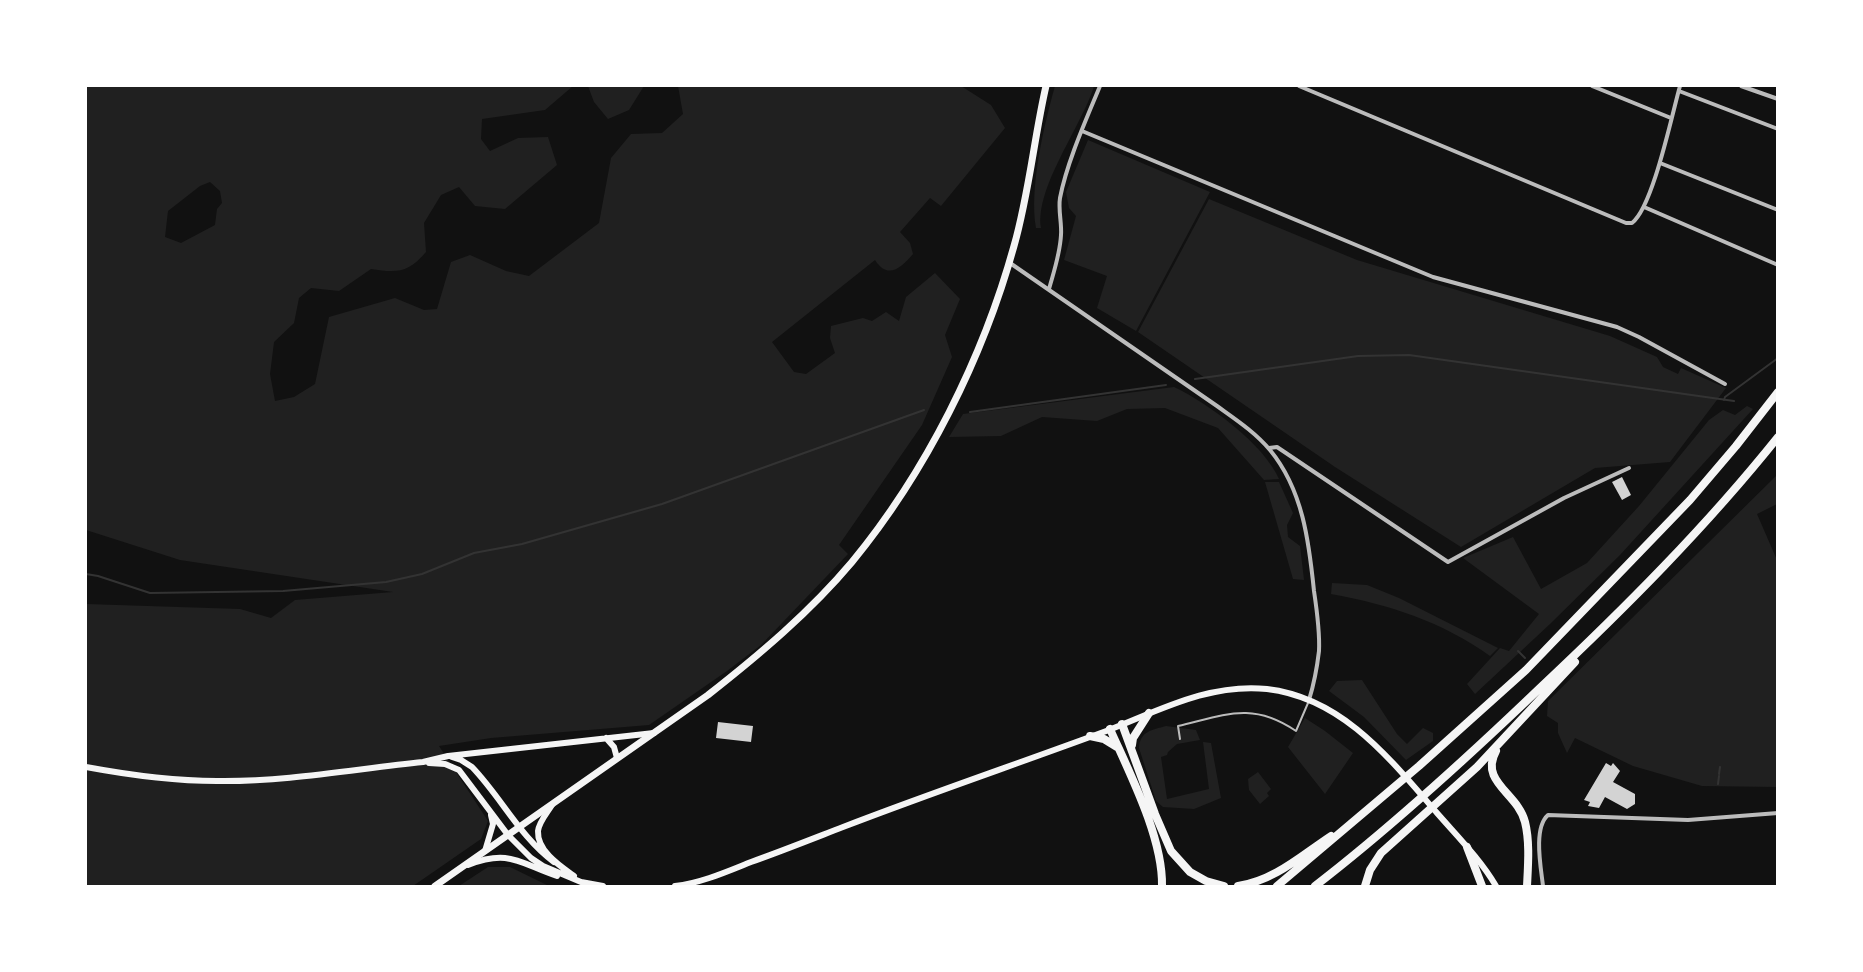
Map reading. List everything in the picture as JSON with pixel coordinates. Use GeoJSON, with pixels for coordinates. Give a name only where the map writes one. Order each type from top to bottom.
{"type":"FeatureCollection","features":[{"type":"Feature","properties":{"kind":"highway"},"geometry":{"type":"LineString","coordinates":[[1277,886],[1376,804],[1526,670],[1690,500],[1778,392]]}},
{"type":"Feature","properties":{"kind":"highway"},"geometry":{"type":"LineString","coordinates":[[1315,886],[1540,695],[1696,531],[1778,437]]}},
{"type":"Feature","properties":{"kind":"highway"},"geometry":{"type":"LineString","coordinates":[[1365,886],[1370,870],[1381,853],[1445,797],[1501,743],[1540,695]]}},
{"type":"Feature","properties":{"kind":"highway"},"geometry":{"type":"LineString","coordinates":[[1131,747],[1133,738],[1149,713]]}},
{"type":"Feature","properties":{"kind":"highway"},"geometry":{"type":"LineString","coordinates":[[1122,724],[1161,829],[1176,858],[1198,877],[1224,886]]}},
{"type":"Feature","properties":{"kind":"highway"},"geometry":{"type":"LineString","coordinates":[[1110,729],[1154,838],[1162,886]]}},
{"type":"Feature","properties":{"kind":"highway"},"geometry":{"type":"LineString","coordinates":[[1090,736],[1104,739],[1118,748]]}},
{"type":"Feature","properties":{"kind":"highway"},"geometry":{"type":"LineString","coordinates":[[1501,743],[1493,757],[1491,772],[1497,782],[1518,804],[1525,821],[1527,886]]}},
{"type":"Feature","properties":{"kind":"highway"},"geometry":{"type":"LineString","coordinates":[[1238,886],[1251,884],[1275,874],[1376,804]]}},
{"type":"Feature","properties":{"kind":"highway"},"geometry":{"type":"LineString","coordinates":[[1467,847],[1482,886]]}},
{"type":"Feature","properties":{"kind":"main road"},"geometry":{"type":"LineString","coordinates":[[435,886],[717,688],[749,663],[850,564],[876,531],[916,470],[960,390],[984,335],[1009,262],[1020,218],[1046,86]]}},
{"type":"Feature","properties":{"kind":"main road"},"geometry":{"type":"LineString","coordinates":[[675,886],[717,876],[896,807],[951,789],[1203,694],[1246,688],[1267,689],[1309,700],[1342,718],[1363,733],[1388,756],[1467,847],[1496,886]]}},
{"type":"Feature","properties":{"kind":"main road"},"geometry":{"type":"LineString","coordinates":[[86,767],[150,777],[218,781],[285,778],[654,732]]}},
{"type":"Feature","properties":{"kind":"main road"},"geometry":{"type":"LineString","coordinates":[[606,738],[614,747],[617,758]]}},
{"type":"Feature","properties":{"kind":"main road"},"geometry":{"type":"LineString","coordinates":[[448,756],[472,767],[533,844],[581,882]]}},
{"type":"Feature","properties":{"kind":"main road"},"geometry":{"type":"LineString","coordinates":[[423,762],[445,764],[459,770],[523,852],[543,866],[581,882]]}},
{"type":"Feature","properties":{"kind":"main road"},"geometry":{"type":"LineString","coordinates":[[553,804],[538,831],[540,843],[554,862]]}},
{"type":"Feature","properties":{"kind":"main road"},"geometry":{"type":"LineString","coordinates":[[484,851],[493,824],[490,812]]}},
{"type":"Feature","properties":{"kind":"main road"},"geometry":{"type":"LineString","coordinates":[[462,868],[485,858],[511,857],[536,869],[603,886]]}},
{"type":"Feature","properties":{"kind":"street"},"geometry":{"type":"LineString","coordinates":[[1048,289],[1057,262],[1061,235],[1059,201],[1082,131],[1100,86]]}},
{"type":"Feature","properties":{"kind":"street"},"geometry":{"type":"LineString","coordinates":[[1299,86],[1626,223],[1632,223],[1637,219],[1644,207],[1660,163],[1680,86]]}},
{"type":"Feature","properties":{"kind":"street"},"geometry":{"type":"LineString","coordinates":[[1592,86],[1671,118]]}},
{"type":"Feature","properties":{"kind":"street"},"geometry":{"type":"LineString","coordinates":[[1741,86],[1778,99]]}},
{"type":"Feature","properties":{"kind":"street"},"geometry":{"type":"LineString","coordinates":[[1679,91],[1778,129]]}},
{"type":"Feature","properties":{"kind":"street"},"geometry":{"type":"LineString","coordinates":[[1082,131],[1433,277],[1617,327],[1640,337],[1725,384]]}},
{"type":"Feature","properties":{"kind":"street"},"geometry":{"type":"LineString","coordinates":[[1660,163],[1778,210]]}},
{"type":"Feature","properties":{"kind":"street"},"geometry":{"type":"LineString","coordinates":[[1644,207],[1778,265]]}},
{"type":"Feature","properties":{"kind":"street"},"geometry":{"type":"LineString","coordinates":[[1009,262],[1217,405],[1269,448],[1289,482],[1304,520],[1308,540],[1319,633],[1317,667],[1309,700]]}},
{"type":"Feature","properties":{"kind":"street"},"geometry":{"type":"LineString","coordinates":[[1269,448],[1276,447],[1448,562],[1564,498],[1629,468]]}},
{"type":"Feature","properties":{"kind":"street"},"geometry":{"type":"LineString","coordinates":[[1544,886],[1540,838],[1542,824],[1548,815],[1688,820],[1778,813]]}},
{"type":"Feature","properties":{"kind":"lane"},"geometry":{"type":"LineString","coordinates":[[1180,739],[1178,726],[1215,717],[1251,712],[1273,717],[1296,731],[1309,700]]}},
{"type":"Feature","properties":{"kind":"shaded area"},"geometry":{"type":"Polygon","coordinates":[[[86,86],[573,86],[545,110],[482,119],[481,139],[490,151],[518,138],[548,137],[557,165],[505,209],[475,206],[459,187],[441,195],[424,223],[426,252],[408,268],[395,271],[371,269],[339,291],[311,288],[299,298],[294,323],[274,342],[270,374],[275,401],[294,397],[315,384],[329,317],[395,298],[424,310],[437,309],[451,262],[470,255],[506,271],[529,276],[599,223],[611,158],[631,134],[662,133],[683,114],[678,86],[961,86],[991,105],[1005,128],[941,206],[930,198],[900,232],[910,243],[913,254],[904,264],[890,271],[880,266],[875,260],[772,342],[794,372],[806,374],[835,353],[830,338],[831,326],[863,318],[872,321],[886,312],[899,321],[906,297],[935,273],[960,299],[945,335],[952,357],[922,425],[839,545],[848,554],[761,645],[649,725],[491,738],[439,746],[488,821],[481,839],[413,886],[86,886],[86,604],[240,609],[271,618],[295,600],[393,592],[180,560],[86,530],[86,86]],[[210,182],[200,186],[168,211],[165,237],[181,243],[215,225],[217,209],[222,203],[220,191],[210,182]]]}},
{"type":"Feature","properties":{"kind":"shaded area"},"geometry":{"type":"Polygon","coordinates":[[[588,86],[644,86],[629,110],[608,119],[594,102],[588,86]]]}},
{"type":"Feature","properties":{"kind":"shaded area"},"geometry":{"type":"Polygon","coordinates":[[[1055,86],[1094,86],[1052,176],[1041,212],[1041,228],[1036,228],[1034,195],[1036,176],[1046,119],[1055,86]]]}},
{"type":"Feature","properties":{"kind":"shaded area"},"geometry":{"type":"Polygon","coordinates":[[[1088,140],[1210,192],[1136,331],[1097,308],[1107,276],[1064,260],[1076,216],[1069,208],[1066,192],[1088,140]]]}},
{"type":"Feature","properties":{"kind":"shaded area"},"geometry":{"type":"Polygon","coordinates":[[[1209,199],[1357,260],[1610,336],[1657,357],[1663,367],[1678,374],[1681,368],[1726,388],[1670,462],[1595,468],[1461,547],[1335,467],[1138,332],[1209,199]]]}},
{"type":"Feature","properties":{"kind":"shaded area"},"geometry":{"type":"Polygon","coordinates":[[[1174,387],[1203,403],[1234,426],[1261,452],[1279,479],[1264,480],[1218,428],[1165,408],[1127,409],[1097,421],[1042,417],[1001,436],[949,437],[963,414],[1174,387]]]}},
{"type":"Feature","properties":{"kind":"shaded area"},"geometry":{"type":"Polygon","coordinates":[[[1747,406],[1753,409],[1620,555],[1475,694],[1467,684],[1500,648],[1509,651],[1539,614],[1463,558],[1513,537],[1541,589],[1587,563],[1639,506],[1709,420],[1723,410],[1735,415],[1747,406]]]}},
{"type":"Feature","properties":{"kind":"shaded area"},"geometry":{"type":"Polygon","coordinates":[[[1777,475],[1777,504],[1757,514],[1777,560],[1777,787],[1702,786],[1633,766],[1575,738],[1567,753],[1558,733],[1558,723],[1547,716],[1548,701],[1777,475]]]}},
{"type":"Feature","properties":{"kind":"shaded area"},"geometry":{"type":"Polygon","coordinates":[[[1265,482],[1279,482],[1293,513],[1287,525],[1288,537],[1300,546],[1304,580],[1293,579],[1265,482]]]}},
{"type":"Feature","properties":{"kind":"shaded area"},"geometry":{"type":"Polygon","coordinates":[[[1332,583],[1367,585],[1399,598],[1498,648],[1490,656],[1453,633],[1414,616],[1373,603],[1331,594],[1332,583]]]}},
{"type":"Feature","properties":{"kind":"shaded area"},"geometry":{"type":"Polygon","coordinates":[[[1362,680],[1397,734],[1407,744],[1423,728],[1433,733],[1433,741],[1406,760],[1364,717],[1329,691],[1337,681],[1362,680]]]}},
{"type":"Feature","properties":{"kind":"shaded area"},"geometry":{"type":"Polygon","coordinates":[[[1305,718],[1353,753],[1325,794],[1288,747],[1305,718]]]}},
{"type":"Feature","properties":{"kind":"shaded area"},"geometry":{"type":"Polygon","coordinates":[[[1166,726],[1196,730],[1200,740],[1177,744],[1167,755],[1161,757],[1167,799],[1209,789],[1203,742],[1211,743],[1221,798],[1194,809],[1163,807],[1156,801],[1139,748],[1144,735],[1166,726]]]}},
{"type":"Feature","properties":{"kind":"shaded area"},"geometry":{"type":"Polygon","coordinates":[[[1258,772],[1271,789],[1267,793],[1269,796],[1260,804],[1249,790],[1248,779],[1258,772]]]}},
{"type":"Feature","properties":{"kind":"shaded area"},"geometry":{"type":"Polygon","coordinates":[[[488,867],[510,867],[549,886],[459,886],[488,867]]]}},
{"type":"Feature","properties":{"kind":"building"},"geometry":{"type":"Polygon","coordinates":[[[1622,477],[1631,495],[1622,500],[1612,482],[1622,477]]]}},
{"type":"Feature","properties":{"kind":"building"},"geometry":{"type":"Polygon","coordinates":[[[718,722],[753,726],[751,742],[716,738],[718,722]]]}},
{"type":"Feature","properties":{"kind":"building"},"geometry":{"type":"Polygon","coordinates":[[[1606,763],[1611,766],[1613,763],[1620,771],[1613,782],[1635,794],[1635,804],[1627,809],[1605,797],[1599,808],[1588,806],[1590,802],[1584,800],[1606,763]]]}},
{"type":"Feature","properties":{"kind":"waterway"},"geometry":{"type":"LineString","coordinates":[[1195,379],[1358,356],[1409,355],[1734,401]]}},
{"type":"Feature","properties":{"kind":"waterway"},"geometry":{"type":"LineString","coordinates":[[1724,400],[1778,358]]}},
{"type":"Feature","properties":{"kind":"waterway"},"geometry":{"type":"LineString","coordinates":[[970,412],[1166,385]]}},
{"type":"Feature","properties":{"kind":"waterway"},"geometry":{"type":"LineString","coordinates":[[86,574],[150,593],[283,591],[386,582],[422,574],[474,553],[522,544],[662,504],[924,410]]}},
{"type":"Feature","properties":{"kind":"waterway"},"geometry":{"type":"LineString","coordinates":[[1518,651],[1525,658]]}},
{"type":"Feature","properties":{"kind":"waterway"},"geometry":{"type":"LineString","coordinates":[[1719,774],[1720,767]]}},
{"type":"Feature","properties":{"kind":"waterway"},"geometry":{"type":"LineString","coordinates":[[1718,784],[1719,776]]}}]}
